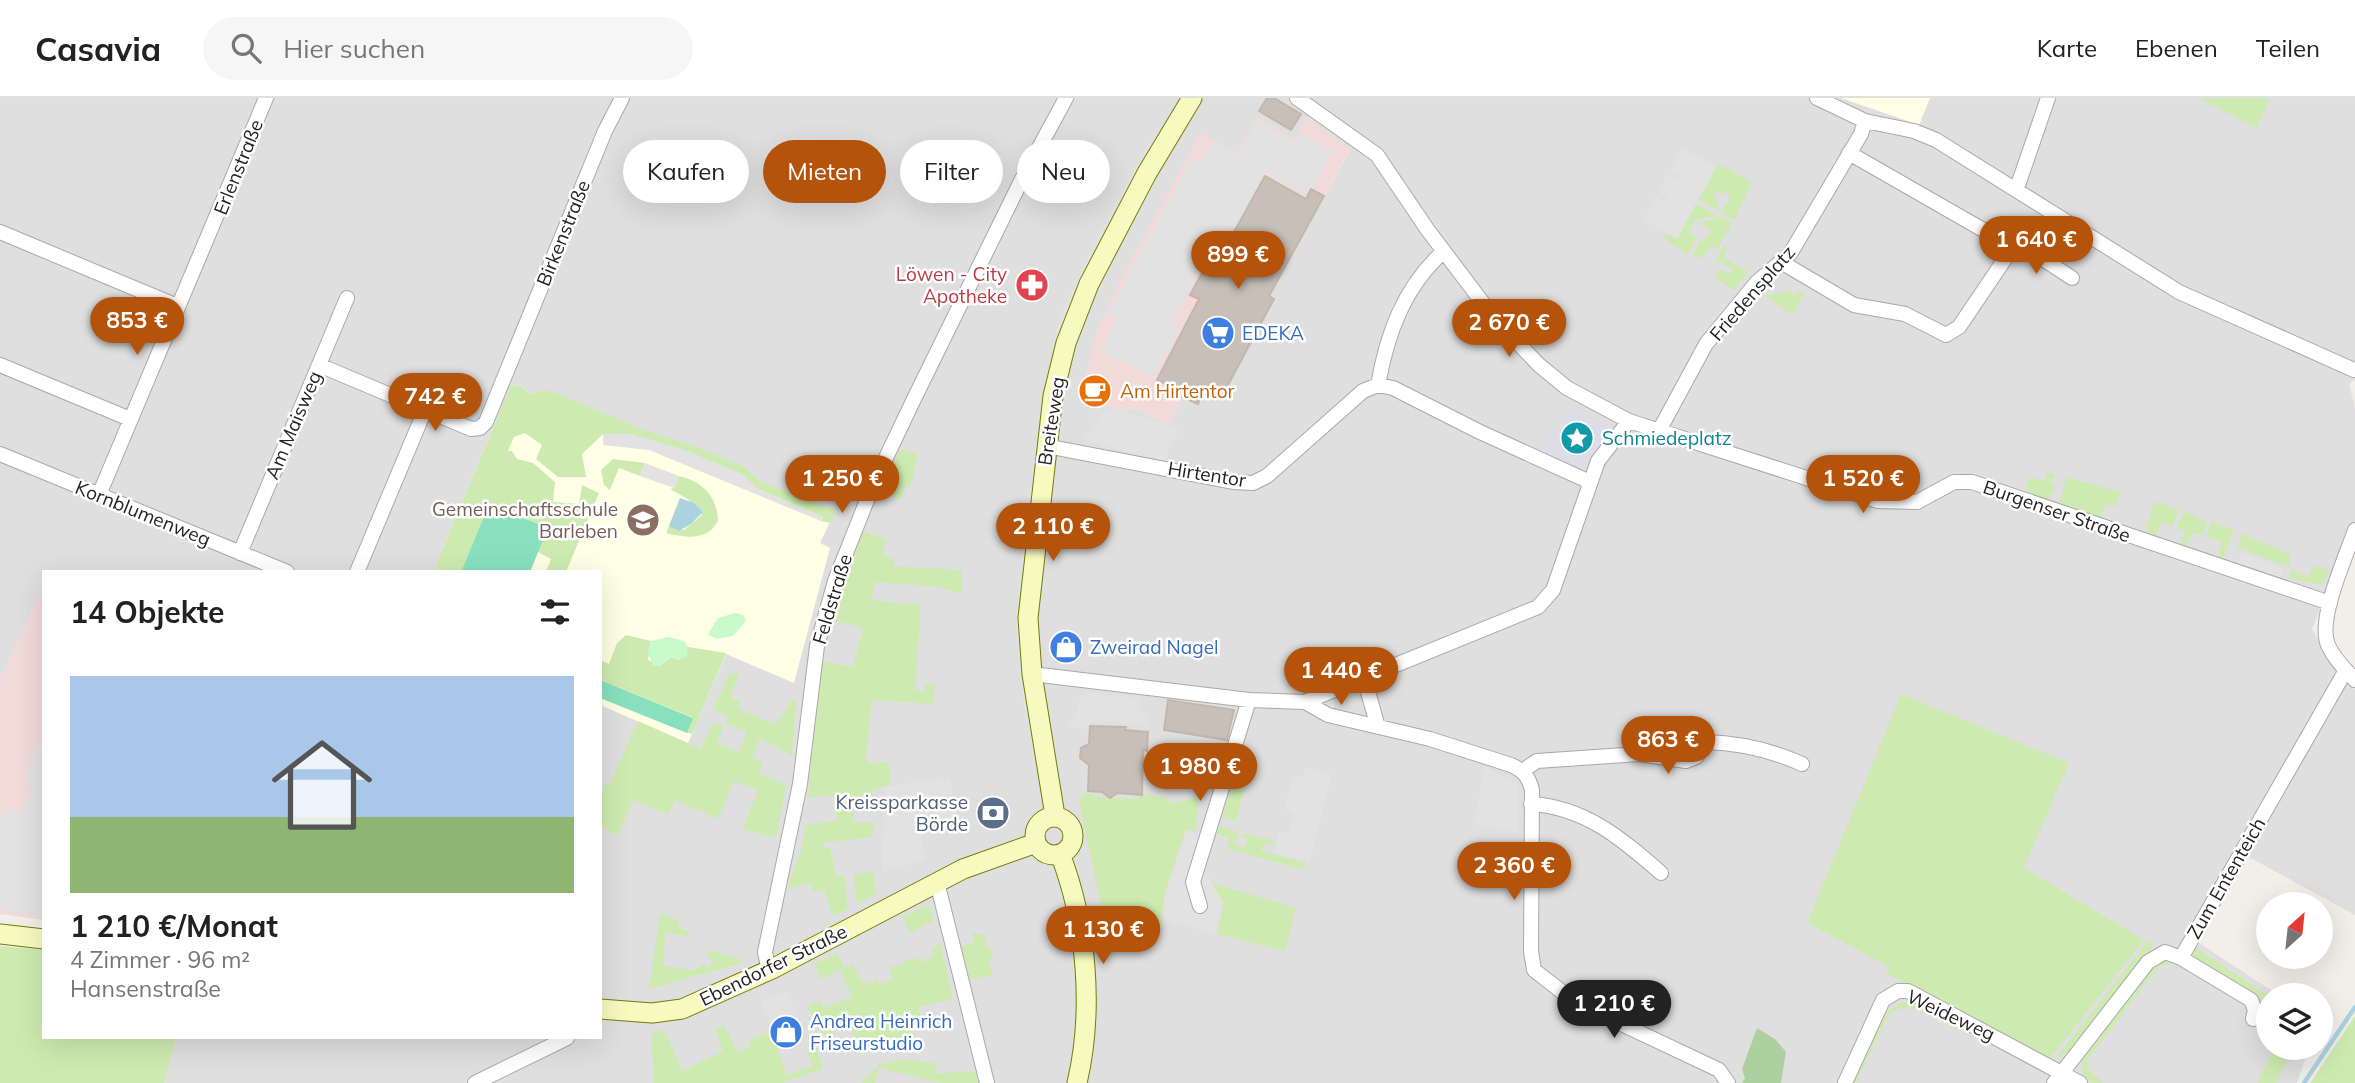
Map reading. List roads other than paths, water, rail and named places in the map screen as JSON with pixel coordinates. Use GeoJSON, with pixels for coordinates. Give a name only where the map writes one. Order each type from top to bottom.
{"type":"FeatureCollection","features":[{"type":"Feature","properties":{"kind":"street","name":"Erlenstraße"},"geometry":{"type":"LineString","coordinates":[[99,495],[266,98]]}},
{"type":"Feature","properties":{"kind":"street","name":"Birkenstraße"},"geometry":{"type":"LineString","coordinates":[[425,410],[471,429],[480,428],[486,422],[600,144],[622,98]]}},
{"type":"Feature","properties":{"kind":"street","name":"Breiteweg"},"geometry":{"type":"LineString","coordinates":[[1060,854],[1070,846],[1073,833],[1067,821],[1055,816],[1032,674],[1029,598],[1046,446],[1058,375],[1080,304],[1123,217],[1192,98]]}},
{"type":"Feature","properties":{"kind":"street","name":"Burgenser Straße"},"geometry":{"type":"LineString","coordinates":[[1297,98],[1377,155],[1443,251],[1495,319],[1539,365],[1567,388],[1629,421],[1878,501],[1917,502],[1954,482],[1972,482],[2330,603]]}},
{"type":"Feature","properties":{"kind":"street"},"geometry":{"type":"LineString","coordinates":[[1817,98],[1865,121],[1914,131],[1936,140],[2017,188],[2179,292],[2355,371]]}},
{"type":"Feature","properties":{"kind":"street"},"geometry":{"type":"LineString","coordinates":[[2017,188],[2048,98]]}},
{"type":"Feature","properties":{"kind":"street","name":"Feldstraße"},"geometry":{"type":"LineString","coordinates":[[769,971],[765,952],[800,784],[817,646],[835,581],[873,485],[1060,100]]}},
{"type":"Feature","properties":{"kind":"street","name":"Friedensplatz"},"geometry":{"type":"LineString","coordinates":[[1660,429],[1706,344],[1757,282],[1790,254],[1865,121]]}},
{"type":"Feature","properties":{"kind":"street"},"geometry":{"type":"LineString","coordinates":[[1849,153],[2013,247],[2043,259],[2072,278]]}},
{"type":"Feature","properties":{"kind":"street"},"geometry":{"type":"LineString","coordinates":[[0,232],[177,306]]}},
{"type":"Feature","properties":{"kind":"street"},"geometry":{"type":"LineString","coordinates":[[1781,262],[1854,306],[1905,314],[1946,335],[1959,327],[2013,247]]}},
{"type":"Feature","properties":{"kind":"street"},"geometry":{"type":"LineString","coordinates":[[1443,251],[1420,277],[1392,324],[1378,384],[1393,388],[1480,432],[1590,482]]}},
{"type":"Feature","properties":{"kind":"street","name":"Am Maisweg"},"geometry":{"type":"LineString","coordinates":[[240,553],[347,298]]}},
{"type":"Feature","properties":{"kind":"street"},"geometry":{"type":"LineString","coordinates":[[0,365],[130,419]]}},
{"type":"Feature","properties":{"kind":"street"},"geometry":{"type":"LineString","coordinates":[[318,365],[425,410],[358,570]]}},
{"type":"Feature","properties":{"kind":"street","name":"Hirtentor"},"geometry":{"type":"LineString","coordinates":[[1046,446],[1233,482],[1253,482],[1267,476],[1363,391],[1378,384]]}},
{"type":"Feature","properties":{"kind":"street"},"geometry":{"type":"LineString","coordinates":[[1032,674],[1249,700],[1305,702],[1544,602],[1553,590],[1565,562],[1598,461],[1629,421]]}},
{"type":"Feature","properties":{"kind":"street","name":"Kornblumenweg"},"geometry":{"type":"LineString","coordinates":[[0,454],[282,570]]}},
{"type":"Feature","properties":{"kind":"street"},"geometry":{"type":"LineString","coordinates":[[2351,675],[2327,643],[2325,629],[2330,603],[2355,530]]}},
{"type":"Feature","properties":{"kind":"street","name":"Zum Ententeich"},"geometry":{"type":"LineString","coordinates":[[2058,1077],[2148,962],[2165,951],[2181,958],[2351,675]]}},
{"type":"Feature","properties":{"kind":"street"},"geometry":{"type":"LineString","coordinates":[[1364,678],[1378,727]]}},
{"type":"Feature","properties":{"kind":"street"},"geometry":{"type":"LineString","coordinates":[[1200,906],[1193,882],[1249,700]]}},
{"type":"Feature","properties":{"kind":"street"},"geometry":{"type":"LineString","coordinates":[[1305,702],[1328,715],[1460,748],[1522,771],[1529,779],[1531,804],[1531,951],[1534,970],[1575,1002],[1707,1063],[1727,1080]]}},
{"type":"Feature","properties":{"kind":"street"},"geometry":{"type":"LineString","coordinates":[[1522,771],[1537,761],[1639,754],[1686,761],[1696,757],[1706,742],[1730,743],[1774,752],[1802,764]]}},
{"type":"Feature","properties":{"kind":"street"},"geometry":{"type":"LineString","coordinates":[[1531,804],[1561,806],[1615,834],[1661,873]]}},
{"type":"Feature","properties":{"kind":"street"},"geometry":{"type":"LineString","coordinates":[[1055,816],[1038,824],[1036,843],[1045,853],[1060,854],[1072,895],[1084,978],[1084,1041],[1077,1083]]}},
{"type":"Feature","properties":{"kind":"street","name":"Ebendorfer Straße"},"geometry":{"type":"LineString","coordinates":[[602,1009],[652,1013],[682,1009],[769,971],[937,882],[993,857],[1036,843]]}},
{"type":"Feature","properties":{"kind":"street"},"geometry":{"type":"LineString","coordinates":[[937,882],[987,1083]]}},
{"type":"Feature","properties":{"kind":"street"},"geometry":{"type":"LineString","coordinates":[[0,934],[42,939]]}},
{"type":"Feature","properties":{"kind":"street"},"geometry":{"type":"LineString","coordinates":[[2181,958],[2250,1000],[2255,1010],[2253,1019]]}},
{"type":"Feature","properties":{"kind":"street","name":"Weideweg"},"geometry":{"type":"LineString","coordinates":[[1845,1083],[1883,1000],[1898,990],[1908,992],[2058,1077]]}},
{"type":"Feature","properties":{"kind":"street"},"geometry":{"type":"LineString","coordinates":[[475,1083],[565,1039]]}},
{"type":"Feature","properties":{"kind":"street"},"geometry":{"type":"LineString","coordinates":[[2058,1077],[2080,1083]]}},
{"type":"Feature","properties":{"kind":"water"},"geometry":{"type":"Polygon","coordinates":[[[680,498],[694,503],[703,512],[679,531],[669,526],[680,498]]]}},
{"type":"Feature","properties":{"kind":"waterway"},"geometry":{"type":"LineString","coordinates":[[2304,1083],[2355,1007]]}},
{"type":"Feature","properties":{"kind":"place","name":"Löwen - City Apotheke"},"geometry":{"type":"Point","coordinates":[1032,285]}},
{"type":"Feature","properties":{"kind":"place","name":"EDEKA"},"geometry":{"type":"Point","coordinates":[1218,333]}},
{"type":"Feature","properties":{"kind":"place","name":"Am Hirtentor"},"geometry":{"type":"Point","coordinates":[1095,391]}},
{"type":"Feature","properties":{"kind":"place","name":"Schmiedeplatz"},"geometry":{"type":"Point","coordinates":[1577,438]}},
{"type":"Feature","properties":{"kind":"place","name":"Gemeinschaftsschule Barleben"},"geometry":{"type":"Point","coordinates":[643,520]}},
{"type":"Feature","properties":{"kind":"place","name":"Zweirad Nagel"},"geometry":{"type":"Point","coordinates":[1066,647]}},
{"type":"Feature","properties":{"kind":"place","name":"Kreissparkasse Börde"},"geometry":{"type":"Point","coordinates":[993,813]}},
{"type":"Feature","properties":{"kind":"place","name":"Andrea Heinrich Friseurstudio"},"geometry":{"type":"Point","coordinates":[786,1032]}}]}
